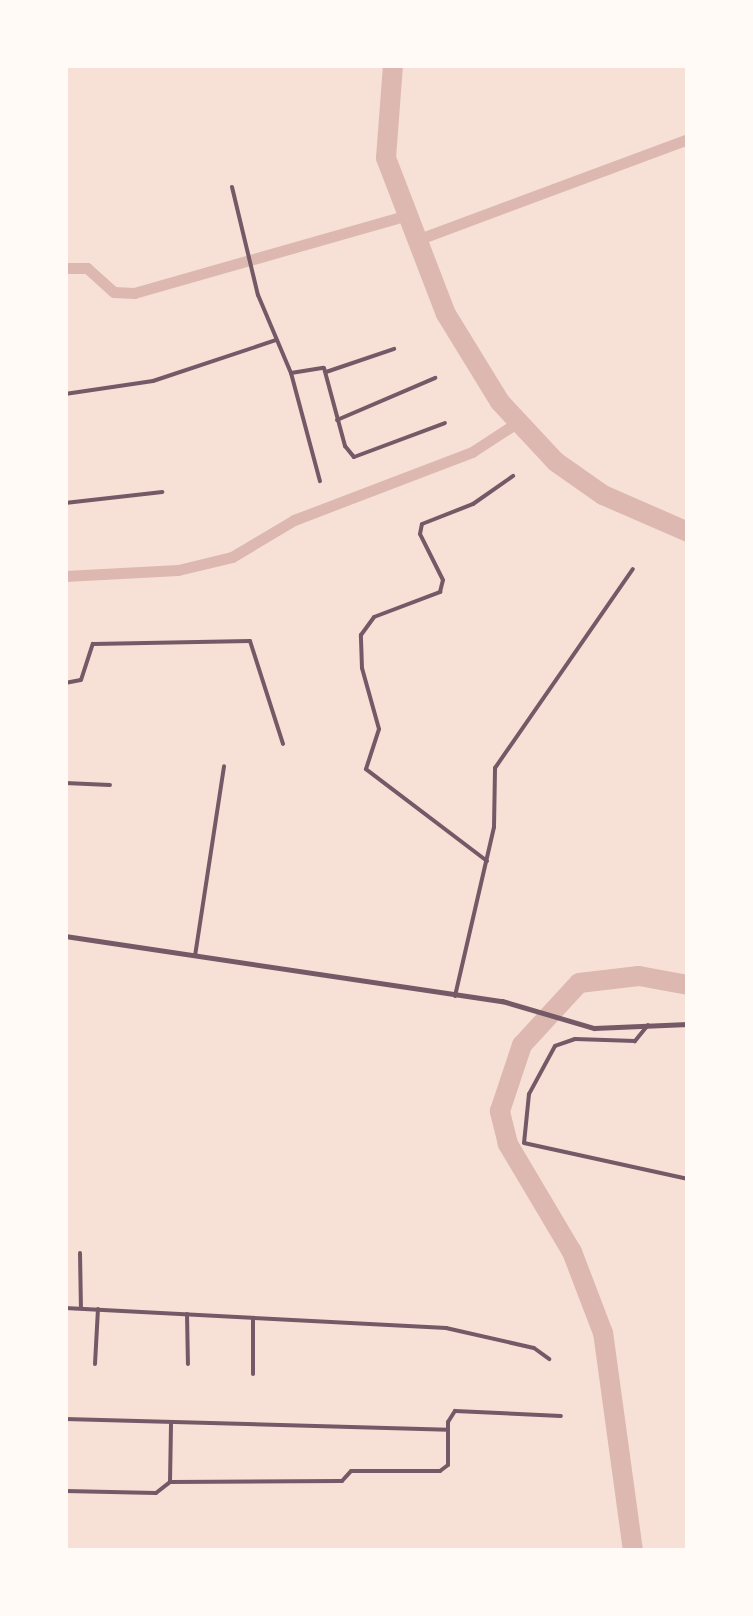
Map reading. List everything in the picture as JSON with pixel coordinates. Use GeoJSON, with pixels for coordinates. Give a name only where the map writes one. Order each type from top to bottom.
{"type":"FeatureCollection","features":[{"type":"Feature","properties":{"kind":"street"},"geometry":{"type":"LineString","coordinates":[[232,188],[252,268],[291,374],[320,481]]}},
{"type":"Feature","properties":{"kind":"street"},"geometry":{"type":"LineString","coordinates":[[65,394],[152,381],[276,340]]}},
{"type":"Feature","properties":{"kind":"street"},"geometry":{"type":"LineString","coordinates":[[326,372],[394,350]]}},
{"type":"Feature","properties":{"kind":"street"},"geometry":{"type":"LineString","coordinates":[[291,374],[319,368],[326,372],[338,420],[354,457],[445,423]]}},
{"type":"Feature","properties":{"kind":"street"},"geometry":{"type":"LineString","coordinates":[[338,420],[435,378]]}},
{"type":"Feature","properties":{"kind":"street"},"geometry":{"type":"LineString","coordinates":[[487,861],[366,770],[379,729],[362,668],[361,636],[368,621],[440,592],[443,580],[420,534],[422,524],[473,504],[513,476]]}},
{"type":"Feature","properties":{"kind":"street"},"geometry":{"type":"LineString","coordinates":[[65,503],[162,492]]}},
{"type":"Feature","properties":{"kind":"street"},"geometry":{"type":"LineString","coordinates":[[455,996],[487,861],[500,758],[633,569]]}},
{"type":"Feature","properties":{"kind":"street"},"geometry":{"type":"LineString","coordinates":[[65,683],[81,680],[93,644],[250,641],[282,744]]}},
{"type":"Feature","properties":{"kind":"street"},"geometry":{"type":"LineString","coordinates":[[196,956],[224,766]]}},
{"type":"Feature","properties":{"kind":"street"},"geometry":{"type":"LineString","coordinates":[[65,783],[110,785]]}},
{"type":"Feature","properties":{"kind":"street"},"geometry":{"type":"LineString","coordinates":[[65,936],[512,1002],[594,1028],[688,1024]]}},
{"type":"Feature","properties":{"kind":"street"},"geometry":{"type":"LineString","coordinates":[[648,1026],[635,1041],[575,1039],[555,1046],[529,1094],[524,1143],[688,1179]]}},
{"type":"Feature","properties":{"kind":"street"},"geometry":{"type":"LineString","coordinates":[[80,1253],[81,1309]]}},
{"type":"Feature","properties":{"kind":"street"},"geometry":{"type":"LineString","coordinates":[[65,1308],[446,1328],[534,1348],[549,1360]]}},
{"type":"Feature","properties":{"kind":"street"},"geometry":{"type":"LineString","coordinates":[[96,1364],[98,1310]]}},
{"type":"Feature","properties":{"kind":"street"},"geometry":{"type":"LineString","coordinates":[[187,1314],[188,1364]]}},
{"type":"Feature","properties":{"kind":"street"},"geometry":{"type":"LineString","coordinates":[[253,1317],[253,1374]]}},
{"type":"Feature","properties":{"kind":"street"},"geometry":{"type":"LineString","coordinates":[[65,1491],[156,1494],[170,1482],[342,1481],[351,1471],[440,1471],[448,1465],[450,1417],[460,1410],[561,1416]]}},
{"type":"Feature","properties":{"kind":"street"},"geometry":{"type":"LineString","coordinates":[[65,1420],[448,1430]]}},
{"type":"Feature","properties":{"kind":"street"},"geometry":{"type":"LineString","coordinates":[[170,1482],[171,1422]]}},
{"type":"Feature","properties":{"kind":"waterway"},"geometry":{"type":"LineString","coordinates":[[393,65],[386,158],[446,314],[500,402],[556,462],[603,495],[688,532]]}},
{"type":"Feature","properties":{"kind":"waterway"},"geometry":{"type":"LineString","coordinates":[[414,241],[688,139]]}},
{"type":"Feature","properties":{"kind":"waterway"},"geometry":{"type":"LineString","coordinates":[[65,268],[87,268],[114,292],[134,293],[405,216]]}},
{"type":"Feature","properties":{"kind":"waterway"},"geometry":{"type":"LineString","coordinates":[[65,576],[178,570],[232,557],[294,520],[472,452],[518,422]]}},
{"type":"Feature","properties":{"kind":"waterway"},"geometry":{"type":"LineString","coordinates":[[633,1551],[603,1333],[572,1252],[508,1144],[500,1111],[522,1045],[579,983],[639,976],[688,985]]}}]}
